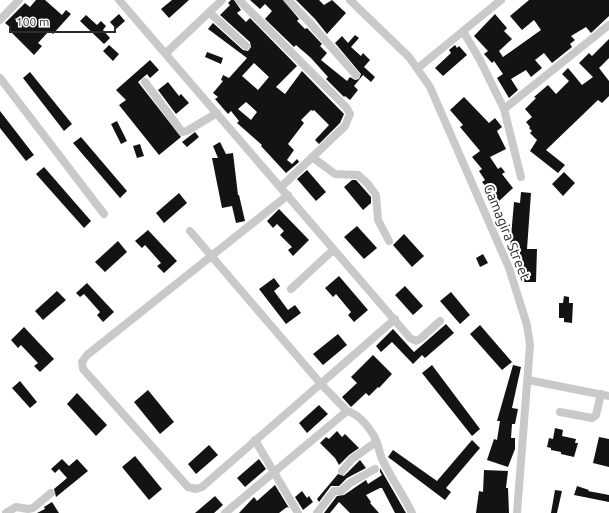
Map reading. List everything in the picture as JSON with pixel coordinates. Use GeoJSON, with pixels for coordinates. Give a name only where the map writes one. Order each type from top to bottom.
{"type":"FeatureCollection","features":[{"type":"Feature","properties":{"kind":"street"},"geometry":{"type":"LineString","coordinates":[[0,20],[19,0]]}},
{"type":"Feature","properties":{"kind":"street"},"geometry":{"type":"LineString","coordinates":[[119,0],[410,338],[416,340],[440,321]]}},
{"type":"Feature","properties":{"kind":"street"},"geometry":{"type":"LineString","coordinates":[[166,53],[222,0]]}},
{"type":"Feature","properties":{"kind":"street"},"geometry":{"type":"LineString","coordinates":[[239,0],[346,107],[350,114],[344,126],[281,187]]}},
{"type":"Feature","properties":{"kind":"street"},"geometry":{"type":"LineString","coordinates":[[288,0],[310,22],[356,75]]}},
{"type":"Feature","properties":{"kind":"street","name":"Gamagira Street"},"geometry":{"type":"LineString","coordinates":[[350,0],[409,57],[430,87],[449,126],[509,268],[526,325],[530,345],[516,513]]}},
{"type":"Feature","properties":{"kind":"street"},"geometry":{"type":"LineString","coordinates":[[418,68],[501,0]]}},
{"type":"Feature","properties":{"kind":"street"},"geometry":{"type":"LineString","coordinates":[[210,13],[246,46]]}},
{"type":"Feature","properties":{"kind":"street"},"geometry":{"type":"LineString","coordinates":[[504,109],[609,26]]}},
{"type":"Feature","properties":{"kind":"street"},"geometry":{"type":"LineString","coordinates":[[462,31],[480,60],[504,109],[521,177]]}},
{"type":"Feature","properties":{"kind":"street"},"geometry":{"type":"LineString","coordinates":[[0,78],[104,214]]}},
{"type":"Feature","properties":{"kind":"street"},"geometry":{"type":"LineString","coordinates":[[145,82],[182,132],[187,131],[217,113]]}},
{"type":"Feature","properties":{"kind":"street"},"geometry":{"type":"LineString","coordinates":[[312,157],[335,174],[358,175],[368,184],[376,195],[378,220],[389,241]]}},
{"type":"Feature","properties":{"kind":"street"},"geometry":{"type":"LineString","coordinates":[[288,195],[87,356],[82,362],[83,369],[188,487],[196,489],[202,486],[395,320]]}},
{"type":"Feature","properties":{"kind":"street"},"geometry":{"type":"LineString","coordinates":[[190,231],[321,384],[347,411],[354,413],[375,436],[382,458],[406,499],[412,513]]}},
{"type":"Feature","properties":{"kind":"street"},"geometry":{"type":"LineString","coordinates":[[291,289],[333,250]]}},
{"type":"Feature","properties":{"kind":"street"},"geometry":{"type":"LineString","coordinates":[[528,380],[605,395],[596,415],[592,418],[560,412]]}},
{"type":"Feature","properties":{"kind":"street"},"geometry":{"type":"LineString","coordinates":[[226,513],[347,411]]}},
{"type":"Feature","properties":{"kind":"street"},"geometry":{"type":"LineString","coordinates":[[255,440],[298,513]]}},
{"type":"Feature","properties":{"kind":"street"},"geometry":{"type":"LineString","coordinates":[[342,471],[352,459],[376,442]]}},
{"type":"Feature","properties":{"kind":"street"},"geometry":{"type":"LineString","coordinates":[[317,513],[334,491],[341,491],[350,483],[375,469]]}},
{"type":"Feature","properties":{"kind":"street"},"geometry":{"type":"LineString","coordinates":[[6,513],[16,507],[28,510],[33,508],[51,493]]}},
{"type":"Feature","properties":{"kind":"building"},"geometry":{"type":"Polygon","coordinates":[[[36,0],[45,0],[62,15],[66,10],[71,14],[53,34],[49,31],[38,43],[42,46],[34,55],[9,30],[11,28],[5,23],[25,3],[30,7],[36,0]]]}},
{"type":"Feature","properties":{"kind":"building"},"geometry":{"type":"Polygon","coordinates":[[[172,0],[189,0],[169,18],[161,9],[172,0]]]}},
{"type":"Feature","properties":{"kind":"building"},"geometry":{"type":"Polygon","coordinates":[[[231,0],[234,0],[241,10],[237,13],[246,22],[250,18],[297,66],[276,87],[285,94],[302,71],[344,114],[340,123],[319,144],[315,140],[329,125],[314,110],[311,110],[301,120],[304,123],[288,144],[294,150],[287,160],[292,164],[297,159],[299,162],[286,173],[261,146],[262,145],[237,123],[239,121],[231,111],[228,114],[215,99],[218,97],[213,93],[223,81],[221,80],[223,75],[229,78],[247,58],[208,29],[213,23],[243,50],[248,51],[251,47],[250,42],[220,15],[230,5],[228,3],[231,0]],[[254,63],[242,76],[258,90],[269,77],[254,63]],[[246,102],[238,109],[251,120],[257,112],[246,102]]]}},
{"type":"Feature","properties":{"kind":"building"},"geometry":{"type":"Polygon","coordinates":[[[250,0],[283,0],[299,19],[297,21],[305,29],[307,28],[322,44],[320,46],[327,53],[321,60],[347,81],[350,77],[355,80],[359,79],[361,74],[335,43],[342,36],[348,43],[355,35],[359,38],[351,47],[361,56],[363,53],[370,60],[364,67],[375,77],[371,82],[363,75],[354,86],[358,90],[350,100],[345,96],[344,97],[326,79],[328,77],[311,58],[296,45],[294,47],[265,19],[272,11],[265,4],[260,9],[250,0]]]}},
{"type":"Feature","properties":{"kind":"building"},"geometry":{"type":"Polygon","coordinates":[[[296,0],[319,0],[324,5],[332,0],[346,13],[327,34],[315,19],[296,0]]]}},
{"type":"Feature","properties":{"kind":"building"},"geometry":{"type":"Polygon","coordinates":[[[529,0],[609,0],[609,16],[591,33],[586,27],[571,36],[575,40],[570,44],[572,47],[552,63],[544,53],[535,60],[542,68],[531,77],[526,70],[511,79],[518,90],[509,98],[497,78],[503,74],[494,61],[492,63],[484,54],[488,51],[474,36],[495,14],[507,28],[504,31],[512,39],[499,51],[503,57],[541,30],[534,20],[522,30],[510,16],[529,0]]]}},
{"type":"Feature","properties":{"kind":"building"},"geometry":{"type":"Polygon","coordinates":[[[119,14],[125,21],[116,29],[110,22],[119,14]]]}},
{"type":"Feature","properties":{"kind":"building"},"geometry":{"type":"Polygon","coordinates":[[[86,15],[97,25],[101,21],[106,26],[103,30],[110,38],[104,44],[80,21],[86,15]]]}},
{"type":"Feature","properties":{"kind":"building"},"geometry":{"type":"Polygon","coordinates":[[[609,39],[609,58],[599,68],[609,81],[609,96],[602,103],[598,100],[546,150],[565,165],[558,173],[530,151],[537,140],[530,133],[532,131],[526,122],[532,117],[525,109],[536,98],[534,97],[548,85],[556,94],[569,81],[562,74],[568,68],[582,85],[593,77],[579,63],[589,53],[592,56],[609,39]]]}},
{"type":"Feature","properties":{"kind":"building"},"geometry":{"type":"Polygon","coordinates":[[[109,45],[119,54],[113,61],[103,51],[109,45]]]}},
{"type":"Feature","properties":{"kind":"building"},"geometry":{"type":"Polygon","coordinates":[[[455,45],[457,48],[459,46],[467,55],[443,76],[435,68],[451,53],[449,50],[455,45]]]}},
{"type":"Feature","properties":{"kind":"building"},"geometry":{"type":"Polygon","coordinates":[[[207,52],[223,58],[221,64],[205,57],[207,52]]]}},
{"type":"Feature","properties":{"kind":"building"},"geometry":{"type":"Polygon","coordinates":[[[150,60],[159,70],[150,78],[147,74],[138,82],[181,137],[159,155],[119,105],[126,100],[116,90],[150,60]]]}},
{"type":"Feature","properties":{"kind":"building"},"geometry":{"type":"Polygon","coordinates":[[[30,72],[72,124],[64,131],[23,78],[30,72]]]}},
{"type":"Feature","properties":{"kind":"building"},"geometry":{"type":"Polygon","coordinates":[[[168,82],[179,96],[181,94],[189,103],[176,114],[158,90],[168,82]]]}},
{"type":"Feature","properties":{"kind":"building"},"geometry":{"type":"Polygon","coordinates":[[[464,97],[489,123],[495,118],[502,127],[497,131],[506,149],[490,157],[498,169],[501,167],[505,172],[502,174],[513,188],[497,203],[486,190],[488,189],[482,182],[485,180],[479,171],[482,169],[472,157],[480,151],[460,127],[463,125],[450,110],[464,97]]]}},
{"type":"Feature","properties":{"kind":"building"},"geometry":{"type":"Polygon","coordinates":[[[0,111],[34,155],[26,161],[0,128],[0,111]]]}},
{"type":"Feature","properties":{"kind":"building"},"geometry":{"type":"Polygon","coordinates":[[[117,121],[127,141],[121,144],[111,124],[117,121]]]}},
{"type":"Feature","properties":{"kind":"building"},"geometry":{"type":"Polygon","coordinates":[[[195,132],[199,137],[187,147],[182,142],[195,132]]]}},
{"type":"Feature","properties":{"kind":"building"},"geometry":{"type":"Polygon","coordinates":[[[81,137],[127,191],[120,198],[73,143],[81,137]]]}},
{"type":"Feature","properties":{"kind":"building"},"geometry":{"type":"Polygon","coordinates":[[[220,142],[226,154],[233,153],[238,195],[245,221],[236,223],[232,206],[222,208],[212,158],[218,158],[213,146],[220,142]]]}},
{"type":"Feature","properties":{"kind":"building"},"geometry":{"type":"Polygon","coordinates":[[[140,144],[144,156],[137,158],[133,146],[140,144]]]}},
{"type":"Feature","properties":{"kind":"building"},"geometry":{"type":"Polygon","coordinates":[[[44,167],[91,221],[84,228],[36,174],[44,167]]]}},
{"type":"Feature","properties":{"kind":"building"},"geometry":{"type":"Polygon","coordinates":[[[307,170],[326,192],[316,201],[297,179],[307,170]]]}},
{"type":"Feature","properties":{"kind":"building"},"geometry":{"type":"Polygon","coordinates":[[[564,172],[575,183],[563,196],[552,184],[564,172]]]}},
{"type":"Feature","properties":{"kind":"building"},"geometry":{"type":"Polygon","coordinates":[[[352,180],[356,180],[371,197],[371,203],[363,210],[344,187],[352,180]]]}},
{"type":"Feature","properties":{"kind":"building"},"geometry":{"type":"Polygon","coordinates":[[[521,192],[531,193],[527,249],[537,249],[536,282],[520,282],[520,248],[510,248],[514,202],[520,203],[521,192]]]}},
{"type":"Feature","properties":{"kind":"building"},"geometry":{"type":"Polygon","coordinates":[[[179,193],[187,203],[164,223],[156,213],[179,193]]]}},
{"type":"Feature","properties":{"kind":"building"},"geometry":{"type":"Polygon","coordinates":[[[279,209],[309,240],[293,256],[288,250],[292,247],[280,235],[284,231],[277,224],[273,228],[267,221],[279,209]]]}},
{"type":"Feature","properties":{"kind":"building"},"geometry":{"type":"Polygon","coordinates":[[[357,226],[377,248],[364,259],[344,237],[357,226]]]}},
{"type":"Feature","properties":{"kind":"building"},"geometry":{"type":"Polygon","coordinates":[[[148,230],[177,261],[164,273],[157,266],[161,263],[145,245],[142,248],[135,241],[148,230]]]}},
{"type":"Feature","properties":{"kind":"building"},"geometry":{"type":"Polygon","coordinates":[[[404,234],[424,256],[412,267],[393,245],[404,234]]]}},
{"type":"Feature","properties":{"kind":"building"},"geometry":{"type":"Polygon","coordinates":[[[118,241],[127,252],[105,272],[95,262],[118,241]]]}},
{"type":"Feature","properties":{"kind":"building"},"geometry":{"type":"Polygon","coordinates":[[[483,254],[488,263],[480,267],[476,258],[483,254]]]}},
{"type":"Feature","properties":{"kind":"building"},"geometry":{"type":"Polygon","coordinates":[[[339,276],[368,310],[354,322],[348,315],[351,312],[336,294],[333,297],[325,288],[339,276]]]}},
{"type":"Feature","properties":{"kind":"building"},"geometry":{"type":"Polygon","coordinates":[[[274,278],[280,286],[274,291],[288,310],[295,305],[301,313],[286,324],[259,289],[274,278]]]}},
{"type":"Feature","properties":{"kind":"building"},"geometry":{"type":"Polygon","coordinates":[[[87,283],[114,312],[103,322],[97,315],[100,312],[84,294],[80,297],[76,293],[87,283]]]}},
{"type":"Feature","properties":{"kind":"building"},"geometry":{"type":"Polygon","coordinates":[[[405,286],[423,306],[413,315],[395,295],[405,286]]]}},
{"type":"Feature","properties":{"kind":"building"},"geometry":{"type":"Polygon","coordinates":[[[57,291],[66,300],[43,320],[35,311],[57,291]]]}},
{"type":"Feature","properties":{"kind":"building"},"geometry":{"type":"Polygon","coordinates":[[[451,292],[470,315],[460,324],[440,301],[451,292]]]}},
{"type":"Feature","properties":{"kind":"building"},"geometry":{"type":"Polygon","coordinates":[[[564,296],[569,297],[569,303],[573,303],[572,323],[564,322],[564,318],[559,318],[559,303],[563,303],[564,296]]]}},
{"type":"Feature","properties":{"kind":"building"},"geometry":{"type":"Polygon","coordinates":[[[446,324],[454,333],[425,358],[422,355],[413,364],[392,342],[381,352],[376,346],[393,329],[414,352],[446,324]]]}},
{"type":"Feature","properties":{"kind":"building"},"geometry":{"type":"Polygon","coordinates":[[[480,325],[512,362],[502,370],[470,334],[480,325]]]}},
{"type":"Feature","properties":{"kind":"building"},"geometry":{"type":"Polygon","coordinates":[[[24,327],[54,359],[40,372],[34,366],[38,363],[21,345],[18,348],[11,340],[24,327]]]}},
{"type":"Feature","properties":{"kind":"building"},"geometry":{"type":"Polygon","coordinates":[[[338,334],[347,345],[323,365],[313,354],[338,334]]]}},
{"type":"Feature","properties":{"kind":"building"},"geometry":{"type":"Polygon","coordinates":[[[373,355],[392,374],[379,388],[378,387],[369,396],[366,393],[351,407],[342,397],[357,383],[351,377],[373,355]]]}},
{"type":"Feature","properties":{"kind":"building"},"geometry":{"type":"Polygon","coordinates":[[[432,365],[480,429],[472,436],[422,373],[432,365]]]}},
{"type":"Feature","properties":{"kind":"building"},"geometry":{"type":"Polygon","coordinates":[[[513,365],[521,367],[512,408],[518,409],[515,424],[512,424],[511,438],[515,438],[515,449],[508,467],[487,460],[494,439],[497,440],[500,421],[497,421],[513,365]]]}},
{"type":"Feature","properties":{"kind":"building"},"geometry":{"type":"Polygon","coordinates":[[[20,381],[37,402],[30,408],[12,388],[20,381]]]}},
{"type":"Feature","properties":{"kind":"building"},"geometry":{"type":"Polygon","coordinates":[[[148,390],[174,422],[160,434],[134,402],[148,390]]]}},
{"type":"Feature","properties":{"kind":"building"},"geometry":{"type":"Polygon","coordinates":[[[77,393],[107,425],[96,436],[67,404],[77,393]]]}},
{"type":"Feature","properties":{"kind":"building"},"geometry":{"type":"Polygon","coordinates":[[[319,405],[328,414],[307,433],[299,423],[319,405]]]}},
{"type":"Feature","properties":{"kind":"building"},"geometry":{"type":"Polygon","coordinates":[[[555,428],[563,430],[562,436],[576,439],[575,443],[578,443],[574,457],[561,454],[561,452],[551,450],[551,448],[547,447],[549,438],[553,439],[555,428]]]}},
{"type":"Feature","properties":{"kind":"building"},"geometry":{"type":"Polygon","coordinates":[[[337,431],[342,437],[345,434],[359,448],[339,465],[335,458],[320,443],[326,437],[329,439],[337,431]]]}},
{"type":"Feature","properties":{"kind":"building"},"geometry":{"type":"Polygon","coordinates":[[[599,437],[609,439],[609,467],[593,463],[599,437]]]}},
{"type":"Feature","properties":{"kind":"building"},"geometry":{"type":"Polygon","coordinates":[[[472,440],[480,448],[446,488],[451,492],[445,500],[388,457],[393,450],[437,481],[472,440]]]}},
{"type":"Feature","properties":{"kind":"building"},"geometry":{"type":"Polygon","coordinates":[[[209,445],[218,455],[196,474],[188,464],[209,445]]]}},
{"type":"Feature","properties":{"kind":"building"},"geometry":{"type":"Polygon","coordinates":[[[135,456],[162,489],[149,500],[122,467],[135,456]]]}},
{"type":"Feature","properties":{"kind":"building"},"geometry":{"type":"Polygon","coordinates":[[[62,459],[69,466],[77,459],[88,471],[56,497],[54,489],[67,478],[59,469],[55,473],[51,469],[62,459]]]}},
{"type":"Feature","properties":{"kind":"building"},"geometry":{"type":"Polygon","coordinates":[[[259,459],[266,469],[245,487],[237,478],[259,459]]]}},
{"type":"Feature","properties":{"kind":"building"},"geometry":{"type":"Polygon","coordinates":[[[360,460],[366,468],[347,478],[339,486],[331,486],[319,502],[317,499],[338,474],[344,476],[360,460]]]}},
{"type":"Feature","properties":{"kind":"building"},"geometry":{"type":"Polygon","coordinates":[[[380,468],[406,513],[395,513],[382,488],[380,488],[366,495],[371,502],[370,503],[379,513],[350,513],[339,502],[330,513],[324,513],[337,496],[344,495],[366,480],[368,484],[382,475],[380,468]]]}},
{"type":"Feature","properties":{"kind":"building"},"geometry":{"type":"Polygon","coordinates":[[[484,470],[508,471],[506,488],[508,488],[509,513],[476,513],[479,491],[483,492],[484,470]]]}},
{"type":"Feature","properties":{"kind":"building"},"geometry":{"type":"Polygon","coordinates":[[[275,485],[289,508],[287,507],[279,513],[239,513],[254,497],[257,501],[275,485]]]}},
{"type":"Feature","properties":{"kind":"building"},"geometry":{"type":"Polygon","coordinates":[[[577,486],[589,490],[588,491],[609,495],[609,502],[574,495],[577,486]]]}},
{"type":"Feature","properties":{"kind":"building"},"geometry":{"type":"Polygon","coordinates":[[[555,490],[562,491],[557,513],[551,513],[555,490]]]}},
{"type":"Feature","properties":{"kind":"building"},"geometry":{"type":"Polygon","coordinates":[[[302,491],[307,498],[309,496],[313,502],[303,510],[295,497],[302,491]]]}},
{"type":"Feature","properties":{"kind":"building"},"geometry":{"type":"Polygon","coordinates":[[[215,496],[223,505],[214,513],[195,513],[215,496]]]}},
{"type":"Feature","properties":{"kind":"building"},"geometry":{"type":"Polygon","coordinates":[[[52,502],[59,513],[37,513],[45,509],[44,507],[52,502]]]}}]}
